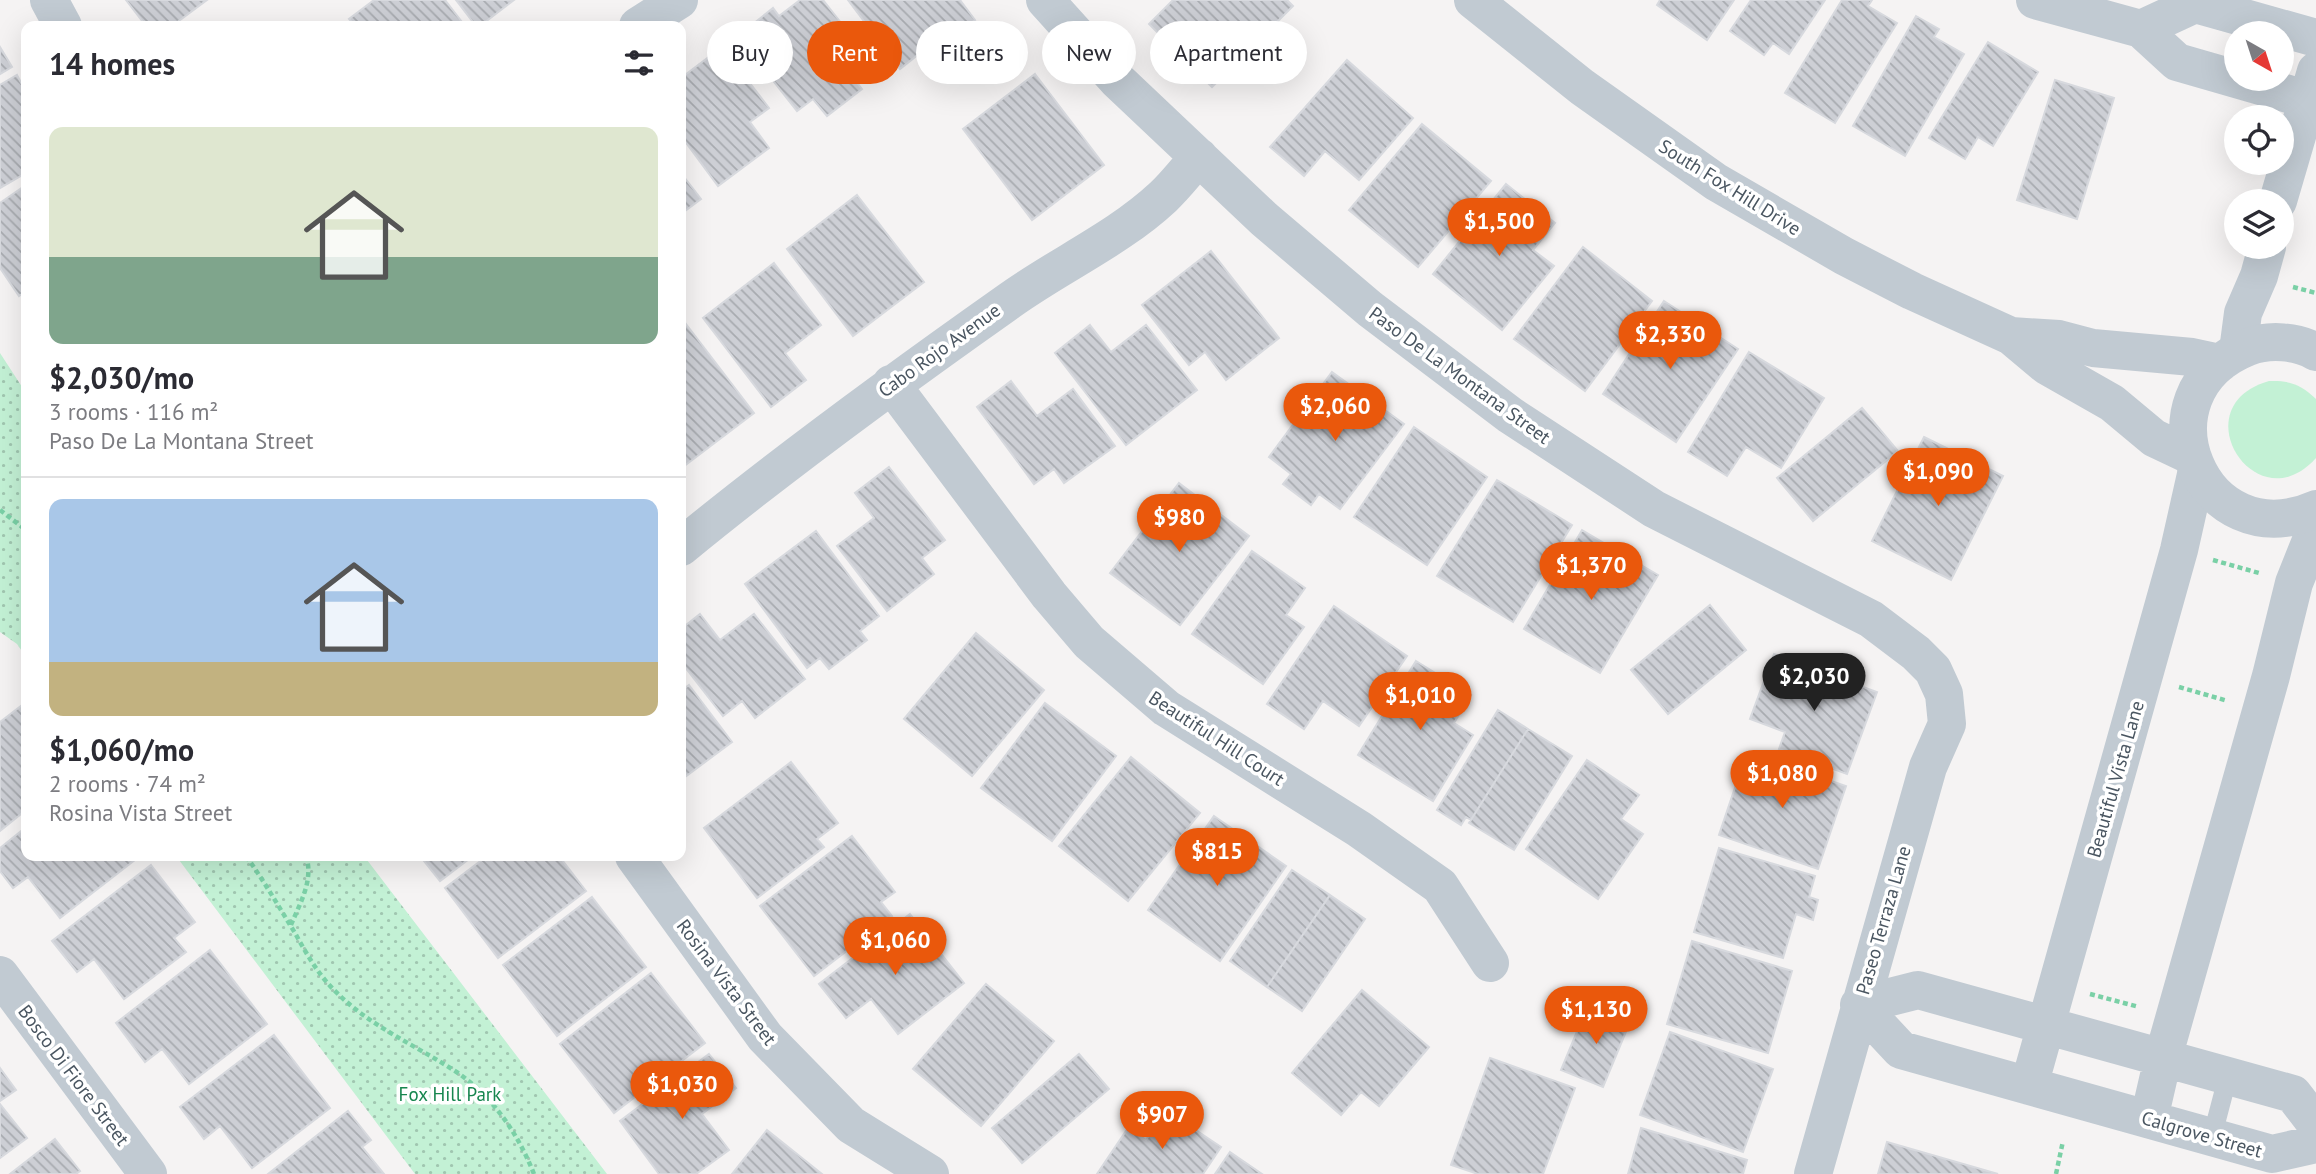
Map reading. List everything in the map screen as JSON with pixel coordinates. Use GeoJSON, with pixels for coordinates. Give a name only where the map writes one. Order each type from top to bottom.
{"type":"FeatureCollection","features":[{"type":"Feature","properties":{"kind":"street"},"geometry":{"type":"LineString","coordinates":[[49,0],[60,21]]}},
{"type":"Feature","properties":{"kind":"street"},"geometry":{"type":"LineString","coordinates":[[646,21],[679,0]]}},
{"type":"Feature","properties":{"kind":"street","name":"Paso De La Montana Street"},"geometry":{"type":"LineString","coordinates":[[1045,0],[1118,81],[1264,219],[1370,309],[1510,415],[1654,509],[1871,619],[1916,653],[1933,670]]}},
{"type":"Feature","properties":{"kind":"street","name":"South Fox Hill Drive"},"geometry":{"type":"LineString","coordinates":[[1473,0],[1582,87],[1716,182],[1844,256],[1912,291],[2011,336],[2047,366],[2112,403],[2154,438],[2194,463]]}},
{"type":"Feature","properties":{"kind":"street"},"geometry":{"type":"LineString","coordinates":[[2035,0],[2145,14],[2195,4],[2316,38]]}},
{"type":"Feature","properties":{"kind":"street"},"geometry":{"type":"LineString","coordinates":[[2145,14],[2177,62],[2313,91],[2282,189]]}},
{"type":"Feature","properties":{"kind":"street","name":"Cabo Rojo Avenue"},"geometry":{"type":"LineString","coordinates":[[686,543],[891,384],[1021,292],[1126,226],[1163,196],[1199,157]]}},
{"type":"Feature","properties":{"kind":"street"},"geometry":{"type":"LineString","coordinates":[[2229,357],[2264,259]]}},
{"type":"Feature","properties":{"kind":"street","name":"South Fox Hill Drive"},"geometry":{"type":"LineString","coordinates":[[2011,336],[2059,339],[2093,348],[2192,357],[2229,357]]}},
{"type":"Feature","properties":{"kind":"street"},"geometry":{"type":"LineString","coordinates":[[2229,357],[2254,345],[2282,342],[2316,352]]}},
{"type":"Feature","properties":{"kind":"street","name":"Beautiful Vista Lane"},"geometry":{"type":"LineString","coordinates":[[2029,1086],[2179,550],[2194,463],[2188,434],[2192,405],[2204,379],[2229,357]]}},
{"type":"Feature","properties":{"kind":"street","name":"Beautiful Hill Court"},"geometry":{"type":"LineString","coordinates":[[891,384],[1049,595],[1089,642],[1166,708],[1359,829],[1440,886],[1490,963]]}},
{"type":"Feature","properties":{"kind":"street"},"geometry":{"type":"LineString","coordinates":[[2194,463],[2204,482],[2223,501],[2246,514],[2273,519],[2300,516],[2316,509]]}},
{"type":"Feature","properties":{"kind":"street"},"geometry":{"type":"LineString","coordinates":[[2148,1119],[2271,676],[2294,583],[2316,528]]}},
{"type":"Feature","properties":{"kind":"street","name":"Paseo Terraza Lane"},"geometry":{"type":"LineString","coordinates":[[1812,1174],[1928,767],[1947,724],[1944,694],[1933,670]]}},
{"type":"Feature","properties":{"kind":"street","name":"Rosina Vista Street"},"geometry":{"type":"LineString","coordinates":[[638,861],[765,1037],[851,1125],[930,1174]]}},
{"type":"Feature","properties":{"kind":"street","name":"Bosco Di Fiore Street"},"geometry":{"type":"LineString","coordinates":[[0,975],[148,1174]]}},
{"type":"Feature","properties":{"kind":"street"},"geometry":{"type":"LineString","coordinates":[[1859,1005],[1918,990],[2293,1094],[2316,1124]]}},
{"type":"Feature","properties":{"kind":"street","name":"Calgrove Street"},"geometry":{"type":"LineString","coordinates":[[1859,1005],[1901,1050],[2272,1154],[2316,1144]]}},
{"type":"Feature","properties":{"kind":"lane"},"geometry":{"type":"LineString","coordinates":[[2212,1137],[2228,1076]]}},
{"type":"Feature","properties":{"kind":"path"},"geometry":{"type":"LineString","coordinates":[[0,510],[21,526]]}},
{"type":"Feature","properties":{"kind":"path"},"geometry":{"type":"LineString","coordinates":[[2212,560],[2265,575]]}},
{"type":"Feature","properties":{"kind":"path"},"geometry":{"type":"LineString","coordinates":[[2176,686],[2229,701]]}},
{"type":"Feature","properties":{"kind":"path"},"geometry":{"type":"LineString","coordinates":[[250,861],[331,988],[354,1009],[385,1031],[458,1073],[493,1104],[519,1140],[534,1174]]}},
{"type":"Feature","properties":{"kind":"path"},"geometry":{"type":"LineString","coordinates":[[291,926],[308,882],[310,873],[307,861]]}},
{"type":"Feature","properties":{"kind":"path"},"geometry":{"type":"LineString","coordinates":[[2078,991],[2141,1008]]}},
{"type":"Feature","properties":{"kind":"path"},"geometry":{"type":"LineString","coordinates":[[2056,1174],[2063,1141]]}},
{"type":"Feature","properties":{"kind":"green space"},"geometry":{"type":"Polygon","coordinates":[[[0,353],[21,385],[21,650],[0,632],[0,353]]]}},
{"type":"Feature","properties":{"kind":"green space"},"geometry":{"type":"Polygon","coordinates":[[[2269,381],[2295,384],[2316,399],[2316,458],[2293,475],[2271,478],[2251,470],[2237,454],[2229,434],[2230,413],[2243,394],[2269,381]]]}},
{"type":"Feature","properties":{"kind":"green space","name":"Fox Hill Park"},"geometry":{"type":"Polygon","coordinates":[[[180,861],[368,861],[607,1174],[415,1174],[180,861]]]}},
{"type":"Feature","properties":{"kind":"building"},"geometry":{"type":"Polygon","coordinates":[[[126,0],[207,0],[179,21],[142,21],[126,0]]]}},
{"type":"Feature","properties":{"kind":"building"},"geometry":{"type":"Polygon","coordinates":[[[374,0],[445,0],[461,21],[351,21],[349,19],[374,0]]]}},
{"type":"Feature","properties":{"kind":"building"},"geometry":{"type":"Polygon","coordinates":[[[456,0],[514,0],[487,21],[472,21],[456,0]]]}},
{"type":"Feature","properties":{"kind":"building"},"geometry":{"type":"Polygon","coordinates":[[[800,0],[823,0],[840,21],[807,21],[807,84],[858,84],[862,89],[827,116],[813,99],[797,111],[776,84],[793,84],[793,21],[757,21],[773,8],[779,16],[800,0]]]}},
{"type":"Feature","properties":{"kind":"building"},"geometry":{"type":"Polygon","coordinates":[[[848,0],[960,0],[975,20],[916,21],[916,56],[902,67],[902,21],[864,21],[848,0]]]}},
{"type":"Feature","properties":{"kind":"building"},"geometry":{"type":"Polygon","coordinates":[[[1173,0],[1287,0],[1293,6],[1278,21],[1152,21],[1173,0]]]}},
{"type":"Feature","properties":{"kind":"building"},"geometry":{"type":"Polygon","coordinates":[[[1660,0],[1734,0],[1707,40],[1657,5],[1660,0]]]}},
{"type":"Feature","properties":{"kind":"building"},"geometry":{"type":"Polygon","coordinates":[[[1751,0],[1825,0],[1789,54],[1773,43],[1764,55],[1730,31],[1751,0]]]}},
{"type":"Feature","properties":{"kind":"building"},"geometry":{"type":"Polygon","coordinates":[[[1842,0],[1872,0],[1868,6],[1897,23],[1835,123],[1785,93],[1842,0]]]}},
{"type":"Feature","properties":{"kind":"building"},"geometry":{"type":"Polygon","coordinates":[[[1916,16],[1939,29],[1934,37],[1964,54],[1905,156],[1853,126],[1916,16]]]}},
{"type":"Feature","properties":{"kind":"building"},"geometry":{"type":"Polygon","coordinates":[[[1988,42],[2038,72],[1993,146],[1978,137],[1965,159],[1929,138],[1988,42]]]}},
{"type":"Feature","properties":{"kind":"building"},"geometry":{"type":"Polygon","coordinates":[[[0,47],[12,67],[0,74],[0,47]]]}},
{"type":"Feature","properties":{"kind":"building"},"geometry":{"type":"Polygon","coordinates":[[[707,58],[707,84],[751,84],[769,108],[750,122],[769,148],[718,186],[686,143],[686,74],[707,58]]]}},
{"type":"Feature","properties":{"kind":"building"},"geometry":{"type":"Polygon","coordinates":[[[1347,60],[1413,118],[1359,180],[1325,151],[1304,176],[1270,147],[1347,60]]]}},
{"type":"Feature","properties":{"kind":"building"},"geometry":{"type":"Polygon","coordinates":[[[1035,74],[1104,165],[1032,220],[963,129],[1022,84],[1028,84],[1028,79],[1035,74]]]}},
{"type":"Feature","properties":{"kind":"building"},"geometry":{"type":"Polygon","coordinates":[[[17,75],[21,83],[21,176],[0,188],[0,85],[17,75]]]}},
{"type":"Feature","properties":{"kind":"building"},"geometry":{"type":"Polygon","coordinates":[[[2055,80],[2114,98],[2077,219],[2017,200],[2055,80]]]}},
{"type":"Feature","properties":{"kind":"building"},"geometry":{"type":"Polygon","coordinates":[[[1422,124],[1491,181],[1418,267],[1349,210],[1422,124]]]}},
{"type":"Feature","properties":{"kind":"building"},"geometry":{"type":"Polygon","coordinates":[[[686,180],[701,199],[686,210],[686,180]]]}},
{"type":"Feature","properties":{"kind":"building"},"geometry":{"type":"Polygon","coordinates":[[[1506,184],[1555,223],[1533,250],[1554,266],[1502,330],[1433,274],[1506,184]]]}},
{"type":"Feature","properties":{"kind":"building"},"geometry":{"type":"Polygon","coordinates":[[[21,188],[19,296],[0,268],[0,203],[21,188]]]}},
{"type":"Feature","properties":{"kind":"building"},"geometry":{"type":"Polygon","coordinates":[[[857,195],[924,282],[853,336],[787,249],[857,195]]]}},
{"type":"Feature","properties":{"kind":"building"},"geometry":{"type":"Polygon","coordinates":[[[1583,247],[1652,301],[1585,391],[1514,339],[1583,247]]]}},
{"type":"Feature","properties":{"kind":"building"},"geometry":{"type":"Polygon","coordinates":[[[1211,251],[1279,338],[1226,380],[1205,352],[1189,365],[1142,305],[1211,251]]]}},
{"type":"Feature","properties":{"kind":"building"},"geometry":{"type":"Polygon","coordinates":[[[774,263],[821,325],[785,353],[806,380],[771,407],[703,318],[774,263]]]}},
{"type":"Feature","properties":{"kind":"building"},"geometry":{"type":"Polygon","coordinates":[[[1664,301],[1738,349],[1676,442],[1603,394],[1664,301]]]}},
{"type":"Feature","properties":{"kind":"building"},"geometry":{"type":"Polygon","coordinates":[[[686,324],[754,413],[686,465],[686,324]]]}},
{"type":"Feature","properties":{"kind":"building"},"geometry":{"type":"Polygon","coordinates":[[[1090,325],[1111,352],[1146,325],[1197,390],[1126,445],[1055,353],[1090,325]]]}},
{"type":"Feature","properties":{"kind":"building"},"geometry":{"type":"Polygon","coordinates":[[[1749,352],[1824,398],[1781,468],[1746,447],[1727,476],[1688,452],[1749,352]]]}},
{"type":"Feature","properties":{"kind":"building"},"geometry":{"type":"Polygon","coordinates":[[[1332,372],[1404,424],[1340,509],[1319,494],[1311,505],[1283,484],[1291,474],[1269,457],[1332,372]]]}},
{"type":"Feature","properties":{"kind":"building"},"geometry":{"type":"Polygon","coordinates":[[[1011,381],[1037,416],[1073,389],[1115,446],[1064,483],[1054,469],[1034,484],[977,407],[1011,381]]]}},
{"type":"Feature","properties":{"kind":"building"},"geometry":{"type":"Polygon","coordinates":[[[1862,408],[1898,451],[1813,521],[1777,478],[1862,408]]]}},
{"type":"Feature","properties":{"kind":"building"},"geometry":{"type":"Polygon","coordinates":[[[1414,427],[1487,477],[1427,565],[1354,517],[1414,427]]]}},
{"type":"Feature","properties":{"kind":"building"},"geometry":{"type":"Polygon","coordinates":[[[1924,437],[2003,476],[1951,580],[1872,541],[1924,437]]]}},
{"type":"Feature","properties":{"kind":"building"},"geometry":{"type":"Polygon","coordinates":[[[889,467],[945,540],[922,558],[934,574],[887,611],[837,546],[874,518],[855,493],[889,467]]]}},
{"type":"Feature","properties":{"kind":"building"},"geometry":{"type":"Polygon","coordinates":[[[1497,480],[1572,525],[1513,622],[1437,576],[1497,480]]]}},
{"type":"Feature","properties":{"kind":"building"},"geometry":{"type":"Polygon","coordinates":[[[1179,483],[1249,536],[1180,625],[1110,573],[1179,483]]]}},
{"type":"Feature","properties":{"kind":"building"},"geometry":{"type":"Polygon","coordinates":[[[1582,530],[1658,575],[1600,673],[1524,629],[1582,530]]]}},
{"type":"Feature","properties":{"kind":"building"},"geometry":{"type":"Polygon","coordinates":[[[816,531],[879,616],[860,631],[867,640],[829,669],[820,658],[807,668],[745,584],[816,531]]]}},
{"type":"Feature","properties":{"kind":"building"},"geometry":{"type":"Polygon","coordinates":[[[1252,551],[1305,588],[1286,615],[1304,627],[1263,684],[1192,634],[1252,551]]]}},
{"type":"Feature","properties":{"kind":"building"},"geometry":{"type":"Polygon","coordinates":[[[1710,605],[1746,650],[1668,714],[1631,670],[1710,605]]]}},
{"type":"Feature","properties":{"kind":"building"},"geometry":{"type":"Polygon","coordinates":[[[1334,606],[1407,656],[1359,726],[1323,701],[1304,729],[1267,704],[1334,606]]]}},
{"type":"Feature","properties":{"kind":"building"},"geometry":{"type":"Polygon","coordinates":[[[700,614],[720,640],[754,614],[805,679],[755,718],[742,701],[723,716],[686,668],[686,625],[700,614]]]}},
{"type":"Feature","properties":{"kind":"building"},"geometry":{"type":"Polygon","coordinates":[[[976,633],[1044,690],[972,776],[904,719],[976,633]]]}},
{"type":"Feature","properties":{"kind":"building"},"geometry":{"type":"Polygon","coordinates":[[[1774,654],[1877,692],[1847,774],[1779,749],[1785,732],[1750,719],[1774,654]]]}},
{"type":"Feature","properties":{"kind":"building"},"geometry":{"type":"Polygon","coordinates":[[[1416,661],[1471,695],[1454,723],[1473,735],[1433,801],[1358,755],[1416,661]]]}},
{"type":"Feature","properties":{"kind":"building"},"geometry":{"type":"Polygon","coordinates":[[[689,685],[732,742],[686,776],[686,687],[689,685]]]}},
{"type":"Feature","properties":{"kind":"building"},"geometry":{"type":"Polygon","coordinates":[[[1045,703],[1116,756],[1052,841],[981,788],[1045,703]]]}},
{"type":"Feature","properties":{"kind":"building"},"geometry":{"type":"Polygon","coordinates":[[[21,706],[21,814],[0,831],[0,722],[21,706]]]}},
{"type":"Feature","properties":{"kind":"building"},"geometry":{"type":"Polygon","coordinates":[[[1498,710],[1528,729],[1471,820],[1466,817],[1461,825],[1437,810],[1498,710]]]}},
{"type":"Feature","properties":{"kind":"building"},"geometry":{"type":"Polygon","coordinates":[[[1528,729],[1572,756],[1514,850],[1469,823],[1528,729]]]}},
{"type":"Feature","properties":{"kind":"building"},"geometry":{"type":"Polygon","coordinates":[[[1747,752],[1846,786],[1818,869],[1719,835],[1747,752]]]}},
{"type":"Feature","properties":{"kind":"building"},"geometry":{"type":"Polygon","coordinates":[[[1131,757],[1200,813],[1128,901],[1059,846],[1131,757]]]}},
{"type":"Feature","properties":{"kind":"building"},"geometry":{"type":"Polygon","coordinates":[[[1587,760],[1639,795],[1621,819],[1643,834],[1598,899],[1526,849],[1587,760]]]}},
{"type":"Feature","properties":{"kind":"building"},"geometry":{"type":"Polygon","coordinates":[[[791,762],[838,823],[817,839],[824,847],[757,898],[704,828],[791,762]]]}},
{"type":"Feature","properties":{"kind":"building"},"geometry":{"type":"Polygon","coordinates":[[[1214,816],[1286,866],[1220,961],[1148,910],[1214,816]]]}},
{"type":"Feature","properties":{"kind":"building"},"geometry":{"type":"Polygon","coordinates":[[[21,831],[21,861],[134,861],[60,918],[28,877],[13,888],[0,871],[0,848],[21,831]]]}},
{"type":"Feature","properties":{"kind":"building"},"geometry":{"type":"Polygon","coordinates":[[[852,836],[895,892],[881,902],[892,916],[814,976],[760,906],[852,836]]]}},
{"type":"Feature","properties":{"kind":"building"},"geometry":{"type":"Polygon","coordinates":[[[1719,848],[1815,876],[1809,897],[1818,900],[1813,920],[1796,914],[1783,958],[1694,932],[1719,848]]]}},
{"type":"Feature","properties":{"kind":"building"},"geometry":{"type":"Polygon","coordinates":[[[424,861],[466,861],[440,881],[424,861]]]}},
{"type":"Feature","properties":{"kind":"building"},"geometry":{"type":"Polygon","coordinates":[[[480,861],[563,861],[586,891],[498,958],[445,888],[480,861]]]}},
{"type":"Feature","properties":{"kind":"building"},"geometry":{"type":"Polygon","coordinates":[[[151,865],[195,922],[174,938],[186,952],[124,999],[94,959],[77,972],[52,941],[151,865]]]}},
{"type":"Feature","properties":{"kind":"building"},"geometry":{"type":"Polygon","coordinates":[[[1292,870],[1330,895],[1267,987],[1230,961],[1292,870]]]}},
{"type":"Feature","properties":{"kind":"building"},"geometry":{"type":"Polygon","coordinates":[[[1330,895],[1365,919],[1302,1011],[1267,987],[1330,895]]]}},
{"type":"Feature","properties":{"kind":"building"},"geometry":{"type":"Polygon","coordinates":[[[592,897],[646,967],[557,1036],[503,965],[592,897]]]}},
{"type":"Feature","properties":{"kind":"building"},"geometry":{"type":"Polygon","coordinates":[[[910,914],[964,983],[898,1034],[871,999],[846,1018],[819,984],[910,914]]]}},
{"type":"Feature","properties":{"kind":"building"},"geometry":{"type":"Polygon","coordinates":[[[1692,941],[1792,971],[1768,1053],[1667,1024],[1692,941]]]}},
{"type":"Feature","properties":{"kind":"building"},"geometry":{"type":"Polygon","coordinates":[[[210,950],[267,1024],[189,1084],[162,1049],[145,1062],[116,1023],[210,950]]]}},
{"type":"Feature","properties":{"kind":"building"},"geometry":{"type":"Polygon","coordinates":[[[651,973],[705,1043],[614,1113],[560,1044],[651,973]]]}},
{"type":"Feature","properties":{"kind":"building"},"geometry":{"type":"Polygon","coordinates":[[[986,984],[1054,1041],[981,1126],[913,1069],[986,984]]]}},
{"type":"Feature","properties":{"kind":"building"},"geometry":{"type":"Polygon","coordinates":[[[1362,990],[1429,1047],[1379,1106],[1361,1092],[1341,1115],[1292,1073],[1362,990]]]}},
{"type":"Feature","properties":{"kind":"building"},"geometry":{"type":"Polygon","coordinates":[[[1588,1005],[1630,1022],[1603,1087],[1561,1070],[1588,1005]]]}},
{"type":"Feature","properties":{"kind":"building"},"geometry":{"type":"Polygon","coordinates":[[[1670,1032],[1773,1069],[1743,1152],[1640,1115],[1670,1032]]]}},
{"type":"Feature","properties":{"kind":"building"},"geometry":{"type":"Polygon","coordinates":[[[274,1035],[330,1108],[252,1168],[220,1126],[204,1139],[180,1107],[274,1035]]]}},
{"type":"Feature","properties":{"kind":"building"},"geometry":{"type":"Polygon","coordinates":[[[709,1054],[736,1088],[702,1114],[729,1150],[696,1174],[659,1174],[620,1121],[709,1054]]]}},
{"type":"Feature","properties":{"kind":"building"},"geometry":{"type":"Polygon","coordinates":[[[1079,1054],[1109,1089],[1022,1163],[992,1128],[1079,1054]]]}},
{"type":"Feature","properties":{"kind":"building"},"geometry":{"type":"Polygon","coordinates":[[[1490,1058],[1575,1088],[1543,1174],[1478,1174],[1451,1165],[1490,1058]]]}},
{"type":"Feature","properties":{"kind":"building"},"geometry":{"type":"Polygon","coordinates":[[[0,1068],[16,1090],[0,1101],[0,1068]]]}},
{"type":"Feature","properties":{"kind":"building"},"geometry":{"type":"Polygon","coordinates":[[[0,1104],[27,1138],[0,1158],[0,1104]]]}},
{"type":"Feature","properties":{"kind":"building"},"geometry":{"type":"Polygon","coordinates":[[[1166,1110],[1221,1147],[1203,1174],[1097,1174],[1128,1128],[1146,1140],[1166,1110]]]}},
{"type":"Feature","properties":{"kind":"building"},"geometry":{"type":"Polygon","coordinates":[[[348,1111],[371,1140],[362,1147],[384,1174],[268,1174],[348,1111]]]}},
{"type":"Feature","properties":{"kind":"building"},"geometry":{"type":"Polygon","coordinates":[[[1641,1128],[1747,1160],[1743,1174],[1628,1174],[1641,1128]]]}},
{"type":"Feature","properties":{"kind":"building"},"geometry":{"type":"Polygon","coordinates":[[[767,1130],[822,1174],[732,1174],[767,1130]]]}},
{"type":"Feature","properties":{"kind":"building"},"geometry":{"type":"Polygon","coordinates":[[[55,1139],[80,1171],[76,1174],[10,1174],[55,1139]]]}},
{"type":"Feature","properties":{"kind":"building"},"geometry":{"type":"Polygon","coordinates":[[[1887,1142],[1998,1174],[1878,1174],[1887,1142]]]}},
{"type":"Feature","properties":{"kind":"building"},"geometry":{"type":"Polygon","coordinates":[[[1230,1152],[1262,1174],[1215,1174],[1230,1152]]]}}]}
